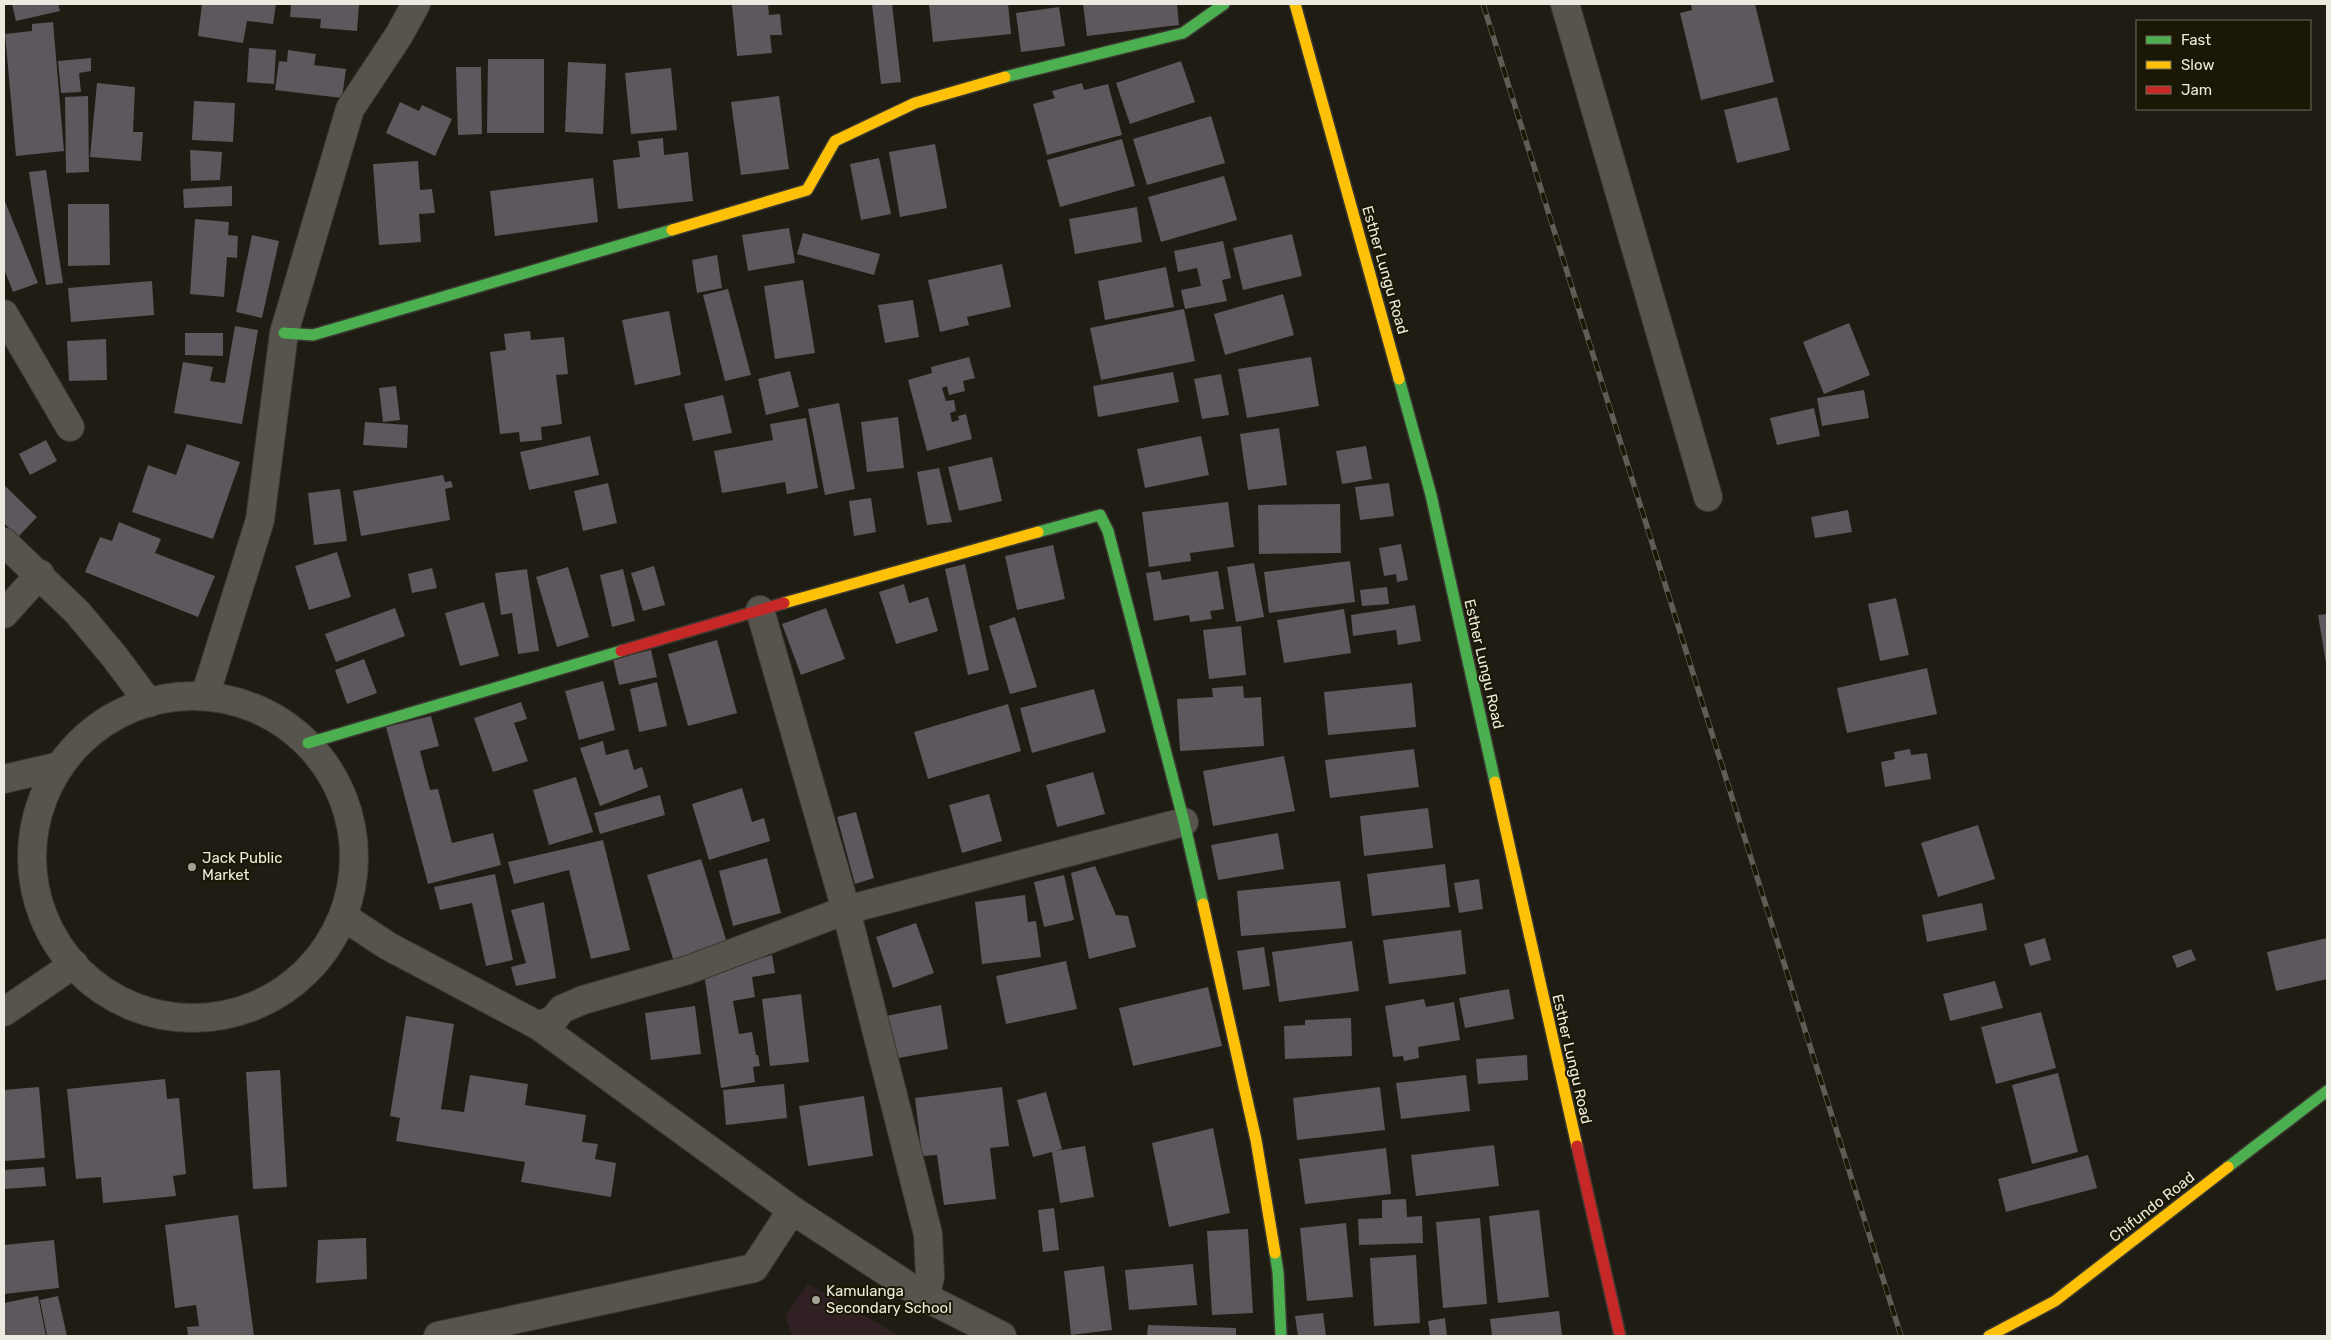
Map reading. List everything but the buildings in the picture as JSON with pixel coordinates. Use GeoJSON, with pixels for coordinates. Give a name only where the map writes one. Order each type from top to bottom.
{"type":"FeatureCollection","features":[{"type":"Feature","properties":{"kind":"street"},"geometry":{"type":"LineString","coordinates":[[205,696],[260,520],[284,334],[350,109],[399,35],[416,4]]}},
{"type":"Feature","properties":{"kind":"street"},"geometry":{"type":"LineString","coordinates":[[284,334],[314,335],[807,190],[835,141],[915,103],[1013,75],[1183,33],[1224,4]]}},
{"type":"Feature","properties":{"kind":"street","name":"Esther Lungu Road"},"geometry":{"type":"LineString","coordinates":[[1295,4],[1431,495],[1620,1336]]}},
{"type":"Feature","properties":{"kind":"street"},"geometry":{"type":"LineString","coordinates":[[1565,4],[1708,497]]}},
{"type":"Feature","properties":{"kind":"street"},"geometry":{"type":"LineString","coordinates":[[4,314],[70,427]]}},
{"type":"Feature","properties":{"kind":"street"},"geometry":{"type":"LineString","coordinates":[[308,743],[760,610],[1100,515],[1108,531],[1184,822],[1256,1140],[1278,1272],[1280,1336]]}},
{"type":"Feature","properties":{"kind":"street"},"geometry":{"type":"LineString","coordinates":[[4,542],[40,574],[77,612],[114,656],[149,703]]}},
{"type":"Feature","properties":{"kind":"street"},"geometry":{"type":"LineString","coordinates":[[4,614],[40,574]]}},
{"type":"Feature","properties":{"kind":"street"},"geometry":{"type":"LineString","coordinates":[[760,610],[846,910],[928,1234],[930,1277],[925,1297]]}},
{"type":"Feature","properties":{"kind":"street"},"geometry":{"type":"LineString","coordinates":[[205,696],[234,701],[261,710],[286,724],[308,743],[331,772],[348,806],[355,843],[354,880],[344,917],[330,944],[310,969],[286,989],[258,1005],[228,1015],[196,1018],[165,1016],[135,1008],[106,994],[81,974],[41,915],[32,876],[32,837],[36,808],[60,766],[83,738],[112,717],[149,703],[175,697],[205,696]]}},
{"type":"Feature","properties":{"kind":"street"},"geometry":{"type":"LineString","coordinates":[[4,779],[60,766]]}},
{"type":"Feature","properties":{"kind":"street"},"geometry":{"type":"LineString","coordinates":[[539,1026],[554,1019],[562,1009],[583,1000],[688,970],[846,910],[1184,822]]}},
{"type":"Feature","properties":{"kind":"street"},"geometry":{"type":"LineString","coordinates":[[344,917],[388,946],[539,1026],[792,1210],[925,1297],[1002,1336]]}},
{"type":"Feature","properties":{"kind":"street"},"geometry":{"type":"LineString","coordinates":[[4,1012],[74,964]]}},
{"type":"Feature","properties":{"kind":"street","name":"Chifundo Road"},"geometry":{"type":"LineString","coordinates":[[1989,1336],[2055,1301],[2327,1091]]}},
{"type":"Feature","properties":{"kind":"street"},"geometry":{"type":"LineString","coordinates":[[438,1336],[754,1268],[792,1210]]}},
{"type":"Feature","properties":{"kind":"shaded area","name":"Kamulanga Secondary School"},"geometry":{"type":"Polygon","coordinates":[[[808,1284],[900,1336],[792,1336],[785,1316],[808,1284]]]}},
{"type":"Feature","properties":{"kind":"railway"},"geometry":{"type":"LineString","coordinates":[[1483,4],[1901,1336]]}},
{"type":"Feature","properties":{"kind":"traffic: fast"},"geometry":{"type":"LineString","coordinates":[[1005,77],[1183,33],[1224,4]]}},
{"type":"Feature","properties":{"kind":"traffic: fast"},"geometry":{"type":"LineString","coordinates":[[284,333],[313,335],[672,230]]}},
{"type":"Feature","properties":{"kind":"traffic: fast"},"geometry":{"type":"LineString","coordinates":[[1399,379],[1431,495],[1495,782]]}},
{"type":"Feature","properties":{"kind":"traffic: fast"},"geometry":{"type":"LineString","coordinates":[[1038,532],[1100,515],[1108,531],[1184,822],[1203,904]]}},
{"type":"Feature","properties":{"kind":"traffic: fast"},"geometry":{"type":"LineString","coordinates":[[308,743],[621,651]]}},
{"type":"Feature","properties":{"kind":"traffic: fast"},"geometry":{"type":"LineString","coordinates":[[2228,1167],[2327,1091]]}},
{"type":"Feature","properties":{"kind":"traffic: fast"},"geometry":{"type":"LineString","coordinates":[[1275,1253],[1278,1272],[1281,1336]]}},
{"type":"Feature","properties":{"kind":"traffic: slow"},"geometry":{"type":"LineString","coordinates":[[1295,4],[1399,379]]}},
{"type":"Feature","properties":{"kind":"traffic: slow"},"geometry":{"type":"LineString","coordinates":[[672,230],[807,190],[835,141],[915,103],[1005,77]]}},
{"type":"Feature","properties":{"kind":"traffic: slow"},"geometry":{"type":"LineString","coordinates":[[784,603],[1038,532]]}},
{"type":"Feature","properties":{"kind":"traffic: slow"},"geometry":{"type":"LineString","coordinates":[[1495,782],[1577,1146]]}},
{"type":"Feature","properties":{"kind":"traffic: slow"},"geometry":{"type":"LineString","coordinates":[[1203,904],[1256,1140],[1275,1253]]}},
{"type":"Feature","properties":{"kind":"traffic: slow"},"geometry":{"type":"LineString","coordinates":[[1989,1336],[2055,1301],[2228,1167]]}},
{"type":"Feature","properties":{"kind":"traffic: jam"},"geometry":{"type":"LineString","coordinates":[[621,651],[784,603]]}},
{"type":"Feature","properties":{"kind":"traffic: jam"},"geometry":{"type":"LineString","coordinates":[[1577,1146],[1620,1336]]}},
{"type":"Feature","properties":{"kind":"place","name":"Jack Public Market"},"geometry":{"type":"Point","coordinates":[192,867]}},
{"type":"Feature","properties":{"kind":"place","name":"Kamulanga Secondary School"},"geometry":{"type":"Point","coordinates":[816,1300]}}]}
